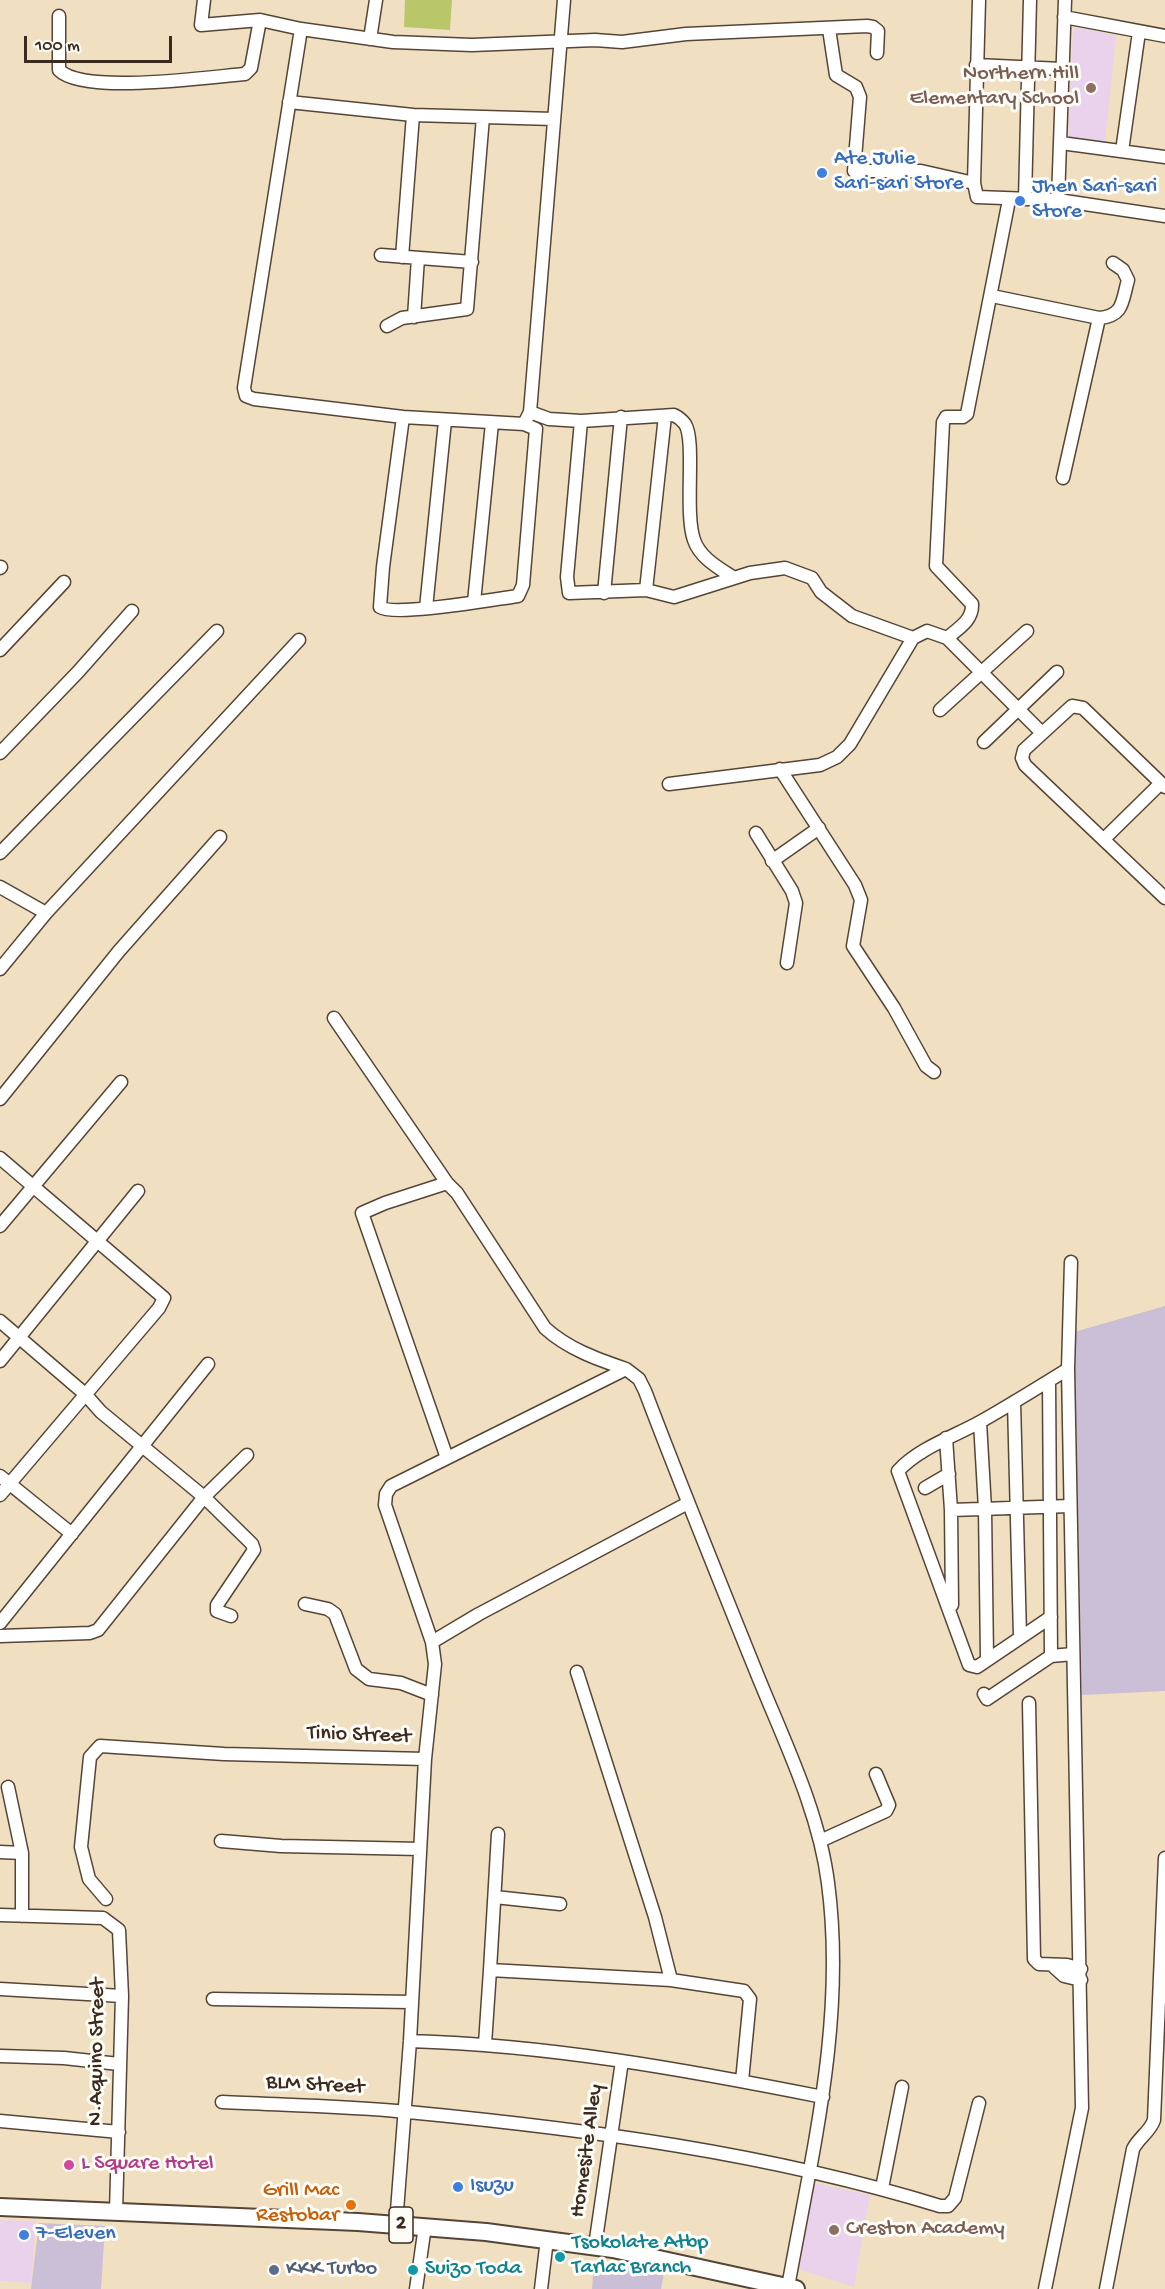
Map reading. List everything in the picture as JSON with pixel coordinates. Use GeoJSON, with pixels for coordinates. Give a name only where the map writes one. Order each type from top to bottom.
{"type":"FeatureCollection","features":[{"type":"Feature","properties":{"kind":"highway","name":"2"},"geometry":{"type":"LineString","coordinates":[[0,2207],[424,2226],[595,2246],[712,2268],[792,2288]]}},
{"type":"Feature","properties":{"kind":"street"},"geometry":{"type":"LineString","coordinates":[[204,0],[201,25],[260,20],[301,29],[370,39],[472,45],[561,40],[622,42],[686,34],[873,27],[878,31],[876,53]]}},
{"type":"Feature","properties":{"kind":"street"},"geometry":{"type":"LineString","coordinates":[[370,39],[376,0]]}},
{"type":"Feature","properties":{"kind":"street"},"geometry":{"type":"LineString","coordinates":[[403,417],[379,599],[380,607],[388,611],[426,608],[518,596],[522,591],[537,430],[527,418],[564,0]]}},
{"type":"Feature","properties":{"kind":"street"},"geometry":{"type":"LineString","coordinates":[[979,0],[974,183],[977,196],[1009,200],[1058,200],[1165,216]]}},
{"type":"Feature","properties":{"kind":"street"},"geometry":{"type":"LineString","coordinates":[[1024,199],[1030,0]]}},
{"type":"Feature","properties":{"kind":"street"},"geometry":{"type":"LineString","coordinates":[[1058,200],[1065,0]]}},
{"type":"Feature","properties":{"kind":"street"},"geometry":{"type":"LineString","coordinates":[[59,16],[59,70],[67,76],[115,84],[245,74],[251,68],[260,20]]}},
{"type":"Feature","properties":{"kind":"street"},"geometry":{"type":"LineString","coordinates":[[1064,17],[1165,36]]}},
{"type":"Feature","properties":{"kind":"street"},"geometry":{"type":"LineString","coordinates":[[301,29],[247,361],[244,388],[246,396],[445,421],[492,423],[527,418],[581,421],[674,415],[685,423],[688,435],[689,491],[694,540],[709,561],[734,578]]}},
{"type":"Feature","properties":{"kind":"street"},"geometry":{"type":"LineString","coordinates":[[829,29],[836,75],[856,87],[860,97],[854,171],[921,171],[974,183]]}},
{"type":"Feature","properties":{"kind":"street"},"geometry":{"type":"LineString","coordinates":[[1122,151],[1139,32]]}},
{"type":"Feature","properties":{"kind":"street"},"geometry":{"type":"LineString","coordinates":[[976,65],[1062,69]]}},
{"type":"Feature","properties":{"kind":"street"},"geometry":{"type":"LineString","coordinates":[[289,102],[413,115],[554,119]]}},
{"type":"Feature","properties":{"kind":"street"},"geometry":{"type":"LineString","coordinates":[[402,257],[413,115]]}},
{"type":"Feature","properties":{"kind":"street"},"geometry":{"type":"LineString","coordinates":[[387,326],[402,318],[465,311],[472,262],[483,117]]}},
{"type":"Feature","properties":{"kind":"street"},"geometry":{"type":"LineString","coordinates":[[1061,143],[1165,157]]}},
{"type":"Feature","properties":{"kind":"street"},"geometry":{"type":"LineString","coordinates":[[947,638],[970,618],[972,604],[936,566],[943,422],[946,417],[963,417],[967,414],[992,296],[1009,200]]}},
{"type":"Feature","properties":{"kind":"street"},"geometry":{"type":"LineString","coordinates":[[381,255],[472,262]]}},
{"type":"Feature","properties":{"kind":"street"},"geometry":{"type":"LineString","coordinates":[[414,317],[418,258]]}},
{"type":"Feature","properties":{"kind":"street"},"geometry":{"type":"LineString","coordinates":[[992,296],[1099,318],[1113,317],[1117,314],[1128,280],[1123,270],[1113,263]]}},
{"type":"Feature","properties":{"kind":"street"},"geometry":{"type":"LineString","coordinates":[[1063,478],[1099,318]]}},
{"type":"Feature","properties":{"kind":"street"},"geometry":{"type":"LineString","coordinates":[[646,590],[664,416]]}},
{"type":"Feature","properties":{"kind":"street"},"geometry":{"type":"LineString","coordinates":[[604,593],[621,417]]}},
{"type":"Feature","properties":{"kind":"street"},"geometry":{"type":"LineString","coordinates":[[426,608],[445,421]]}},
{"type":"Feature","properties":{"kind":"street"},"geometry":{"type":"LineString","coordinates":[[581,421],[567,587],[571,595],[646,590],[674,597],[734,578],[785,568],[812,578],[821,592],[852,616],[913,638]]}},
{"type":"Feature","properties":{"kind":"street"},"geometry":{"type":"LineString","coordinates":[[474,602],[492,423]]}},
{"type":"Feature","properties":{"kind":"street"},"geometry":{"type":"LineString","coordinates":[[0,650],[64,582]]}},
{"type":"Feature","properties":{"kind":"street"},"geometry":{"type":"LineString","coordinates":[[0,753],[78,672],[132,611]]}},
{"type":"Feature","properties":{"kind":"street"},"geometry":{"type":"LineString","coordinates":[[0,853],[217,631]]}},
{"type":"Feature","properties":{"kind":"street"},"geometry":{"type":"LineString","coordinates":[[940,710],[1027,631]]}},
{"type":"Feature","properties":{"kind":"street"},"geometry":{"type":"LineString","coordinates":[[669,784],[820,765],[837,756],[850,744],[913,638],[927,632],[947,638],[1042,733]]}},
{"type":"Feature","properties":{"kind":"street"},"geometry":{"type":"LineString","coordinates":[[0,969],[46,913],[299,640]]}},
{"type":"Feature","properties":{"kind":"street"},"geometry":{"type":"LineString","coordinates":[[984,742],[1020,710],[1057,672]]}},
{"type":"Feature","properties":{"kind":"street"},"geometry":{"type":"LineString","coordinates":[[1104,839],[1163,785],[1083,708],[1072,706],[1024,750],[1022,758],[1025,765],[1165,898]]}},
{"type":"Feature","properties":{"kind":"street"},"geometry":{"type":"LineString","coordinates":[[780,769],[819,828],[861,900],[853,946],[894,1008],[926,1066],[934,1072]]}},
{"type":"Feature","properties":{"kind":"street"},"geometry":{"type":"LineString","coordinates":[[772,861],[819,828]]}},
{"type":"Feature","properties":{"kind":"street"},"geometry":{"type":"LineString","coordinates":[[756,833],[792,891],[796,903],[787,963]]}},
{"type":"Feature","properties":{"kind":"street"},"geometry":{"type":"LineString","coordinates":[[0,1100],[119,951],[220,837]]}},
{"type":"Feature","properties":{"kind":"street"},"geometry":{"type":"LineString","coordinates":[[0,887],[46,913]]}},
{"type":"Feature","properties":{"kind":"street"},"geometry":{"type":"LineString","coordinates":[[334,1018],[447,1183],[457,1192],[545,1328],[556,1338],[590,1356],[633,1373],[642,1385],[687,1503],[774,1715],[820,1841],[828,1883],[834,1983],[823,2097],[809,2171],[792,2288]]}},
{"type":"Feature","properties":{"kind":"street"},"geometry":{"type":"LineString","coordinates":[[0,1226],[121,1082]]}},
{"type":"Feature","properties":{"kind":"street"},"geometry":{"type":"LineString","coordinates":[[0,1158],[164,1298],[159,1308],[85,1394],[4,1480],[0,1495]]}},
{"type":"Feature","properties":{"kind":"street"},"geometry":{"type":"LineString","coordinates":[[447,1183],[362,1213],[447,1458]]}},
{"type":"Feature","properties":{"kind":"street"},"geometry":{"type":"LineString","coordinates":[[0,1361],[138,1191]]}},
{"type":"Feature","properties":{"kind":"street"},"geometry":{"type":"LineString","coordinates":[[1045,2289],[1081,2116],[1081,1974],[1068,1369],[1071,1262]]}},
{"type":"Feature","properties":{"kind":"street"},"geometry":{"type":"LineString","coordinates":[[0,1320],[85,1394],[101,1412],[204,1497],[254,1547],[217,1605],[217,1611],[231,1616]]}},
{"type":"Feature","properties":{"kind":"street"},"geometry":{"type":"LineString","coordinates":[[0,1623],[208,1364]]}},
{"type":"Feature","properties":{"kind":"street"},"geometry":{"type":"LineString","coordinates":[[425,1759],[435,1664],[432,1642],[385,1505],[386,1494],[391,1486],[626,1369]]}},
{"type":"Feature","properties":{"kind":"street"},"geometry":{"type":"LineString","coordinates":[[1051,1617],[977,1666],[969,1665],[952,1612],[898,1471],[904,1464],[946,1438],[980,1422],[1068,1369]]}},
{"type":"Feature","properties":{"kind":"street"},"geometry":{"type":"LineString","coordinates":[[1049,1381],[1051,1656]]}},
{"type":"Feature","properties":{"kind":"street"},"geometry":{"type":"LineString","coordinates":[[1014,1402],[1020,1637]]}},
{"type":"Feature","properties":{"kind":"street"},"geometry":{"type":"LineString","coordinates":[[980,1422],[986,1509],[987,1658]]}},
{"type":"Feature","properties":{"kind":"street"},"geometry":{"type":"LineString","coordinates":[[946,1438],[951,1510],[952,1612]]}},
{"type":"Feature","properties":{"kind":"street"},"geometry":{"type":"LineString","coordinates":[[0,1636],[90,1633],[98,1630],[204,1497],[247,1455]]}},
{"type":"Feature","properties":{"kind":"street"},"geometry":{"type":"LineString","coordinates":[[925,1488],[949,1474]]}},
{"type":"Feature","properties":{"kind":"street"},"geometry":{"type":"LineString","coordinates":[[4,1480],[72,1534]]}},
{"type":"Feature","properties":{"kind":"street"},"geometry":{"type":"LineString","coordinates":[[432,1642],[479,1614],[687,1503]]}},
{"type":"Feature","properties":{"kind":"street"},"geometry":{"type":"LineString","coordinates":[[951,1510],[1070,1506]]}},
{"type":"Feature","properties":{"kind":"street"},"geometry":{"type":"LineString","coordinates":[[305,1604],[328,1609],[335,1614],[356,1669],[369,1679],[401,1683],[432,1695]]}},
{"type":"Feature","properties":{"kind":"street"},"geometry":{"type":"LineString","coordinates":[[984,1694],[987,1699],[1051,1656],[1073,1654]]}},
{"type":"Feature","properties":{"kind":"street"},"geometry":{"type":"LineString","coordinates":[[578,1672],[655,1917],[671,1980]]}},
{"type":"Feature","properties":{"kind":"street"},"geometry":{"type":"LineString","coordinates":[[1029,1703],[1034,1959],[1039,1964],[1054,1966],[1064,1976],[1081,1974]]}},
{"type":"Feature","properties":{"kind":"street","name":"Tinio Street"},"geometry":{"type":"LineString","coordinates":[[106,1899],[89,1879],[81,1847],[90,1757],[100,1746],[224,1754],[425,1759],[411,2041],[396,2224]]}},
{"type":"Feature","properties":{"kind":"street"},"geometry":{"type":"LineString","coordinates":[[820,1841],[886,1811],[889,1805],[876,1774]]}},
{"type":"Feature","properties":{"kind":"street"},"geometry":{"type":"LineString","coordinates":[[0,1915],[22,1916],[22,1853],[8,1787]]}},
{"type":"Feature","properties":{"kind":"street"},"geometry":{"type":"LineString","coordinates":[[485,2044],[498,1834]]}},
{"type":"Feature","properties":{"kind":"street"},"geometry":{"type":"LineString","coordinates":[[221,1841],[281,1846],[420,1849]]}},
{"type":"Feature","properties":{"kind":"street"},"geometry":{"type":"LineString","coordinates":[[0,1852],[22,1853]]}},
{"type":"Feature","properties":{"kind":"street"},"geometry":{"type":"LineString","coordinates":[[1106,2289],[1133,2149],[1137,2140],[1151,2128],[1154,2120],[1165,1858]]}},
{"type":"Feature","properties":{"kind":"street"},"geometry":{"type":"LineString","coordinates":[[495,1897],[561,1904]]}},
{"type":"Feature","properties":{"kind":"street","name":"N.Aquino Street"},"geometry":{"type":"LineString","coordinates":[[22,1916],[103,1918],[119,1930],[122,1996],[116,2212]]}},
{"type":"Feature","properties":{"kind":"street"},"geometry":{"type":"LineString","coordinates":[[490,1970],[671,1980],[744,1991],[750,1999],[742,2081]]}},
{"type":"Feature","properties":{"kind":"street"},"geometry":{"type":"LineString","coordinates":[[0,1989],[122,1996]]}},
{"type":"Feature","properties":{"kind":"street"},"geometry":{"type":"LineString","coordinates":[[213,1999],[412,2002]]}},
{"type":"Feature","properties":{"kind":"street"},"geometry":{"type":"LineString","coordinates":[[411,2041],[485,2044],[622,2061],[823,2097]]}},
{"type":"Feature","properties":{"kind":"street"},"geometry":{"type":"LineString","coordinates":[[1,2056],[64,2058],[119,2064]]}},
{"type":"Feature","properties":{"kind":"street","name":"Homesite Alley"},"geometry":{"type":"LineString","coordinates":[[595,2246],[622,2061]]}},
{"type":"Feature","properties":{"kind":"street"},"geometry":{"type":"LineString","coordinates":[[882,2188],[902,2087]]}},
{"type":"Feature","properties":{"kind":"street","name":"BLM Street"},"geometry":{"type":"LineString","coordinates":[[222,2102],[406,2112],[613,2135],[809,2171],[882,2188],[940,2206],[948,2206],[955,2198],[960,2186],[979,2103]]}},
{"type":"Feature","properties":{"kind":"street"},"geometry":{"type":"LineString","coordinates":[[0,2121],[119,2132]]}},
{"type":"Feature","properties":{"kind":"street"},"geometry":{"type":"LineString","coordinates":[[416,2289],[424,2226]]}},
{"type":"Feature","properties":{"kind":"street"},"geometry":{"type":"LineString","coordinates":[[541,2289],[547,2239]]}},
{"type":"Feature","properties":{"kind":"shaded area","name":"Northern Hill Elementary School"},"geometry":{"type":"Polygon","coordinates":[[[1073,27],[1116,35],[1105,142],[1068,140],[1073,27]]]}},
{"type":"Feature","properties":{"kind":"shaded area"},"geometry":{"type":"Polygon","coordinates":[[[1165,1306],[1165,1691],[1082,1695],[1074,1332],[1165,1306]]]}},
{"type":"Feature","properties":{"kind":"shaded area","name":"Creston Academy"},"geometry":{"type":"Polygon","coordinates":[[[814,2183],[870,2195],[854,2287],[798,2269],[814,2183]]]}},
{"type":"Feature","properties":{"kind":"shaded area"},"geometry":{"type":"Polygon","coordinates":[[[0,2220],[36,2221],[31,2283],[0,2281],[0,2220]]]}},
{"type":"Feature","properties":{"kind":"shaded area"},"geometry":{"type":"Polygon","coordinates":[[[39,2223],[105,2226],[101,2289],[31,2289],[39,2223]]]}},
{"type":"Feature","properties":{"kind":"shaded area"},"geometry":{"type":"Polygon","coordinates":[[[594,2261],[599,2261],[604,2269],[614,2271],[625,2266],[664,2273],[661,2289],[592,2289],[594,2261]]]}},
{"type":"Feature","properties":{"kind":"green space"},"geometry":{"type":"Polygon","coordinates":[[[405,0],[452,0],[450,30],[404,27],[405,0]]]}},
{"type":"Feature","properties":{"kind":"place","name":"Northern Hill Elementary School"},"geometry":{"type":"Point","coordinates":[1091,88]}},
{"type":"Feature","properties":{"kind":"place","name":"Ate Julie Sari-sari Store"},"geometry":{"type":"Point","coordinates":[822,173]}},
{"type":"Feature","properties":{"kind":"place","name":"Jhen Sari-sari Store"},"geometry":{"type":"Point","coordinates":[1020,201]}},
{"type":"Feature","properties":{"kind":"place","name":"L Square Hotel"},"geometry":{"type":"Point","coordinates":[69,2165]}},
{"type":"Feature","properties":{"kind":"place","name":"Isuzu"},"geometry":{"type":"Point","coordinates":[458,2187]}},
{"type":"Feature","properties":{"kind":"place","name":"Grill Mac Restobar"},"geometry":{"type":"Point","coordinates":[351,2205]}},
{"type":"Feature","properties":{"kind":"place","name":"Creston Academy"},"geometry":{"type":"Point","coordinates":[834,2230]}},
{"type":"Feature","properties":{"kind":"place","name":"7-Eleven"},"geometry":{"type":"Point","coordinates":[24,2235]}},
{"type":"Feature","properties":{"kind":"place","name":"Tsokolate Atbp Tarlac Branch"},"geometry":{"type":"Point","coordinates":[560,2257]}},
{"type":"Feature","properties":{"kind":"place","name":"KKK Turbo"},"geometry":{"type":"Point","coordinates":[274,2270]}},
{"type":"Feature","properties":{"kind":"place","name":"Suizo Toda"},"geometry":{"type":"Point","coordinates":[413,2270]}}]}
